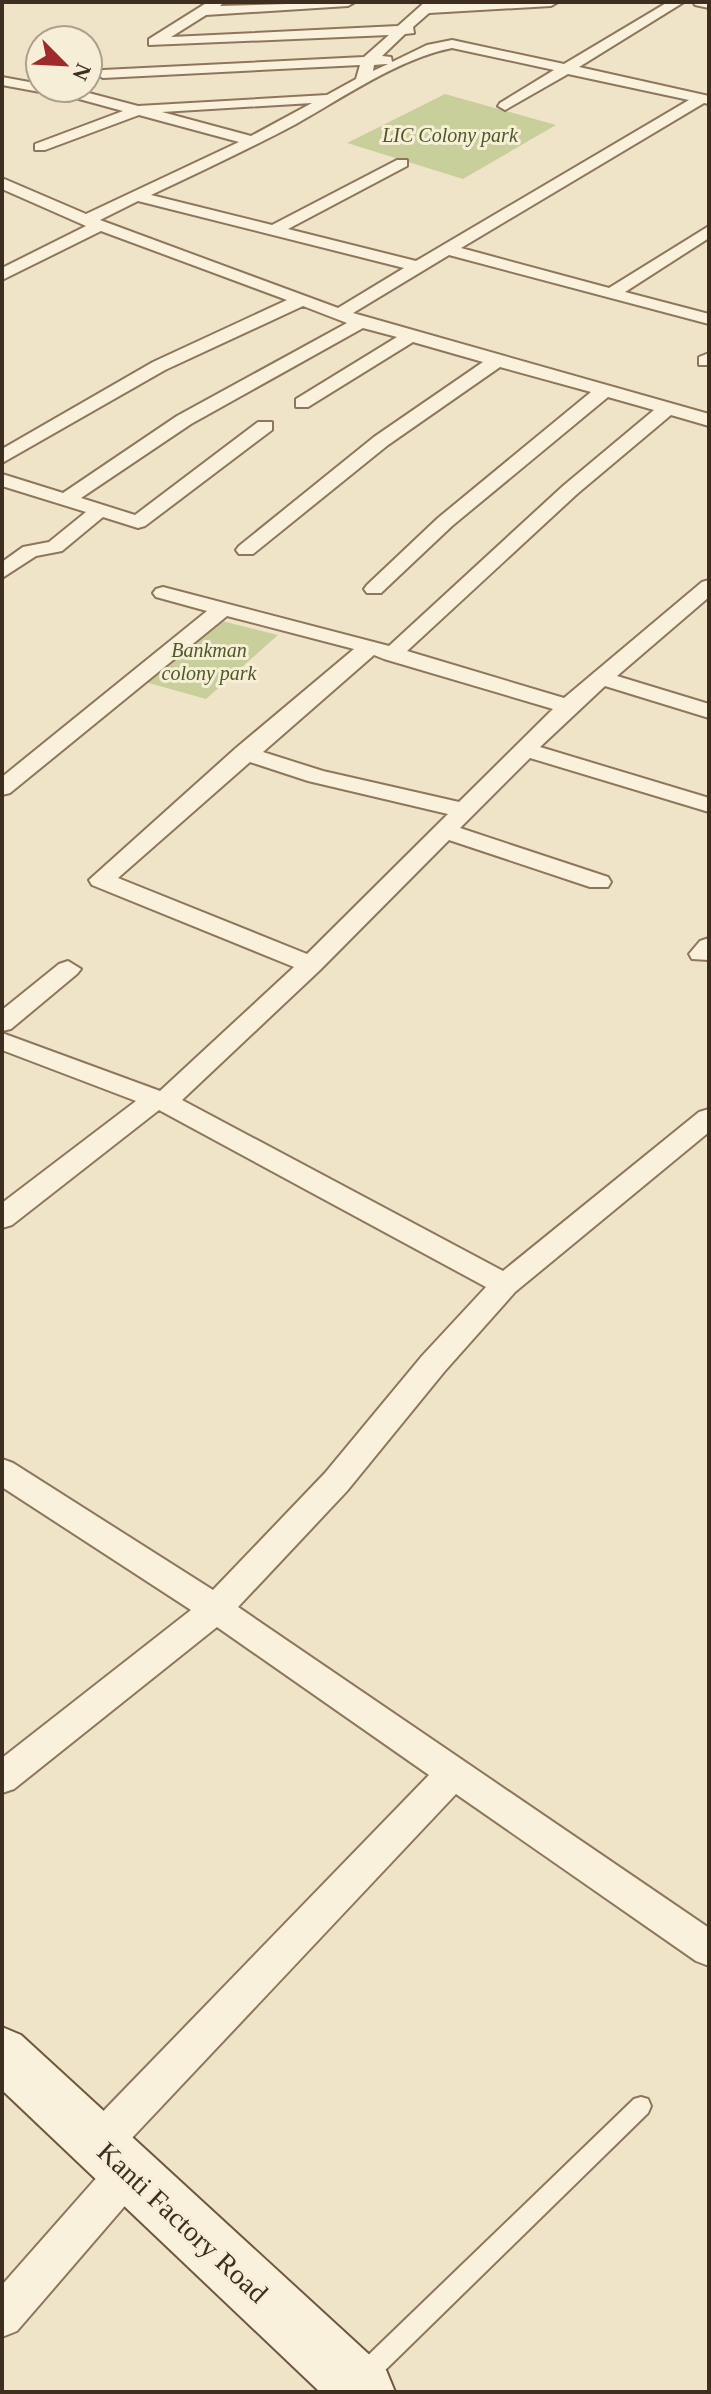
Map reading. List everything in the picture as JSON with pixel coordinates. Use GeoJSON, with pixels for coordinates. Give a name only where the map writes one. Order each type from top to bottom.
{"type":"FeatureCollection","features":[{"type":"Feature","properties":{"kind":"street"},"geometry":{"type":"LineString","coordinates":[[104,73],[217,2]]}},
{"type":"Feature","properties":{"kind":"street"},"geometry":{"type":"LineString","coordinates":[[203,11],[348,2]]}},
{"type":"Feature","properties":{"kind":"street"},"geometry":{"type":"LineString","coordinates":[[363,81],[368,61],[429,6],[551,2]]}},
{"type":"Feature","properties":{"kind":"street"},"geometry":{"type":"LineString","coordinates":[[505,106],[677,2]]}},
{"type":"Feature","properties":{"kind":"street"},"geometry":{"type":"LineString","coordinates":[[700,2],[709,4]]}},
{"type":"Feature","properties":{"kind":"street"},"geometry":{"type":"LineString","coordinates":[[141,50],[403,28],[452,44],[705,100]]}},
{"type":"Feature","properties":{"kind":"street"},"geometry":{"type":"LineString","coordinates":[[2,275],[136,196],[253,141],[405,60],[432,48],[452,44]]}},
{"type":"Feature","properties":{"kind":"street"},"geometry":{"type":"LineString","coordinates":[[104,74],[405,60]]}},
{"type":"Feature","properties":{"kind":"street"},"geometry":{"type":"LineString","coordinates":[[2,81],[24,85]]}},
{"type":"Feature","properties":{"kind":"street"},"geometry":{"type":"LineString","coordinates":[[40,147],[142,109],[336,97]]}},
{"type":"Feature","properties":{"kind":"street"},"geometry":{"type":"LineString","coordinates":[[104,98],[253,141]]}},
{"type":"Feature","properties":{"kind":"street"},"geometry":{"type":"LineString","coordinates":[[339,314],[415,266],[448,250],[705,100]]}},
{"type":"Feature","properties":{"kind":"street"},"geometry":{"type":"LineString","coordinates":[[271,232],[402,163]]}},
{"type":"Feature","properties":{"kind":"street"},"geometry":{"type":"LineString","coordinates":[[2,183],[93,222],[408,338],[709,420]]}},
{"type":"Feature","properties":{"kind":"street"},"geometry":{"type":"LineString","coordinates":[[136,196],[415,266]]}},
{"type":"Feature","properties":{"kind":"street"},"geometry":{"type":"LineString","coordinates":[[611,294],[709,231]]}},
{"type":"Feature","properties":{"kind":"street"},"geometry":{"type":"LineString","coordinates":[[448,250],[709,319]]}},
{"type":"Feature","properties":{"kind":"street"},"geometry":{"type":"LineString","coordinates":[[2,457],[159,366],[302,300]]}},
{"type":"Feature","properties":{"kind":"street"},"geometry":{"type":"LineString","coordinates":[[64,501],[184,420],[361,322]]}},
{"type":"Feature","properties":{"kind":"street"},"geometry":{"type":"LineString","coordinates":[[302,403],[408,338]]}},
{"type":"Feature","properties":{"kind":"street"},"geometry":{"type":"LineString","coordinates":[[246,550],[381,441],[495,362]]}},
{"type":"Feature","properties":{"kind":"street"},"geometry":{"type":"LineString","coordinates":[[374,589],[445,522],[604,391]]}},
{"type":"Feature","properties":{"kind":"street"},"geometry":{"type":"LineString","coordinates":[[311,965],[101,880],[244,753],[381,650],[668,408]]}},
{"type":"Feature","properties":{"kind":"street"},"geometry":{"type":"LineString","coordinates":[[2,480],[138,522],[265,426]]}},
{"type":"Feature","properties":{"kind":"street"},"geometry":{"type":"LineString","coordinates":[[2,572],[30,551],[55,547],[99,511]]}},
{"type":"Feature","properties":{"kind":"street"},"geometry":{"type":"LineString","coordinates":[[2,1218],[160,1100],[311,965],[568,706],[709,586]]}},
{"type":"Feature","properties":{"kind":"street"},"geometry":{"type":"LineString","coordinates":[[163,593],[381,650],[568,706]]}},
{"type":"Feature","properties":{"kind":"street"},"geometry":{"type":"LineString","coordinates":[[2,788],[221,610]]}},
{"type":"Feature","properties":{"kind":"street"},"geometry":{"type":"LineString","coordinates":[[602,678],[709,711]]}},
{"type":"Feature","properties":{"kind":"street"},"geometry":{"type":"LineString","coordinates":[[525,749],[709,805]]}},
{"type":"Feature","properties":{"kind":"street"},"geometry":{"type":"LineString","coordinates":[[244,753],[316,776],[462,810]]}},
{"type":"Feature","properties":{"kind":"street"},"geometry":{"type":"LineString","coordinates":[[443,830],[599,882]]}},
{"type":"Feature","properties":{"kind":"street"},"geometry":{"type":"LineString","coordinates":[[2,1023],[68,969]]}},
{"type":"Feature","properties":{"kind":"street"},"geometry":{"type":"LineString","coordinates":[[2,1041],[160,1100],[505,1285]]}},
{"type":"Feature","properties":{"kind":"street"},"geometry":{"type":"LineString","coordinates":[[2,1778],[216,1609],[336,1482],[433,1364],[505,1285],[709,1118]]}},
{"type":"Feature","properties":{"kind":"street"},"geometry":{"type":"LineString","coordinates":[[2,1471],[216,1609],[709,1949]]}},
{"type":"Feature","properties":{"kind":"street"},"geometry":{"type":"LineString","coordinates":[[2,2316],[114,2157],[452,1774]]}},
{"type":"Feature","properties":{"kind":"street","name":"Kanti Factory Road"},"geometry":{"type":"LineString","coordinates":[[2,2053],[356,2389]]}},
{"type":"Feature","properties":{"kind":"lane"},"geometry":{"type":"LineString","coordinates":[[356,2389],[641,2106]]}},
{"type":"Feature","properties":{"kind":"green space","name":"LIC Colony park"},"geometry":{"type":"Polygon","coordinates":[[[445,94],[556,125],[463,179],[347,143],[445,94]]]}},
{"type":"Feature","properties":{"kind":"green space","name":"Bankman colony park"},"geometry":{"type":"Polygon","coordinates":[[[218,620],[278,635],[206,699],[145,682],[218,620]]]}}]}
